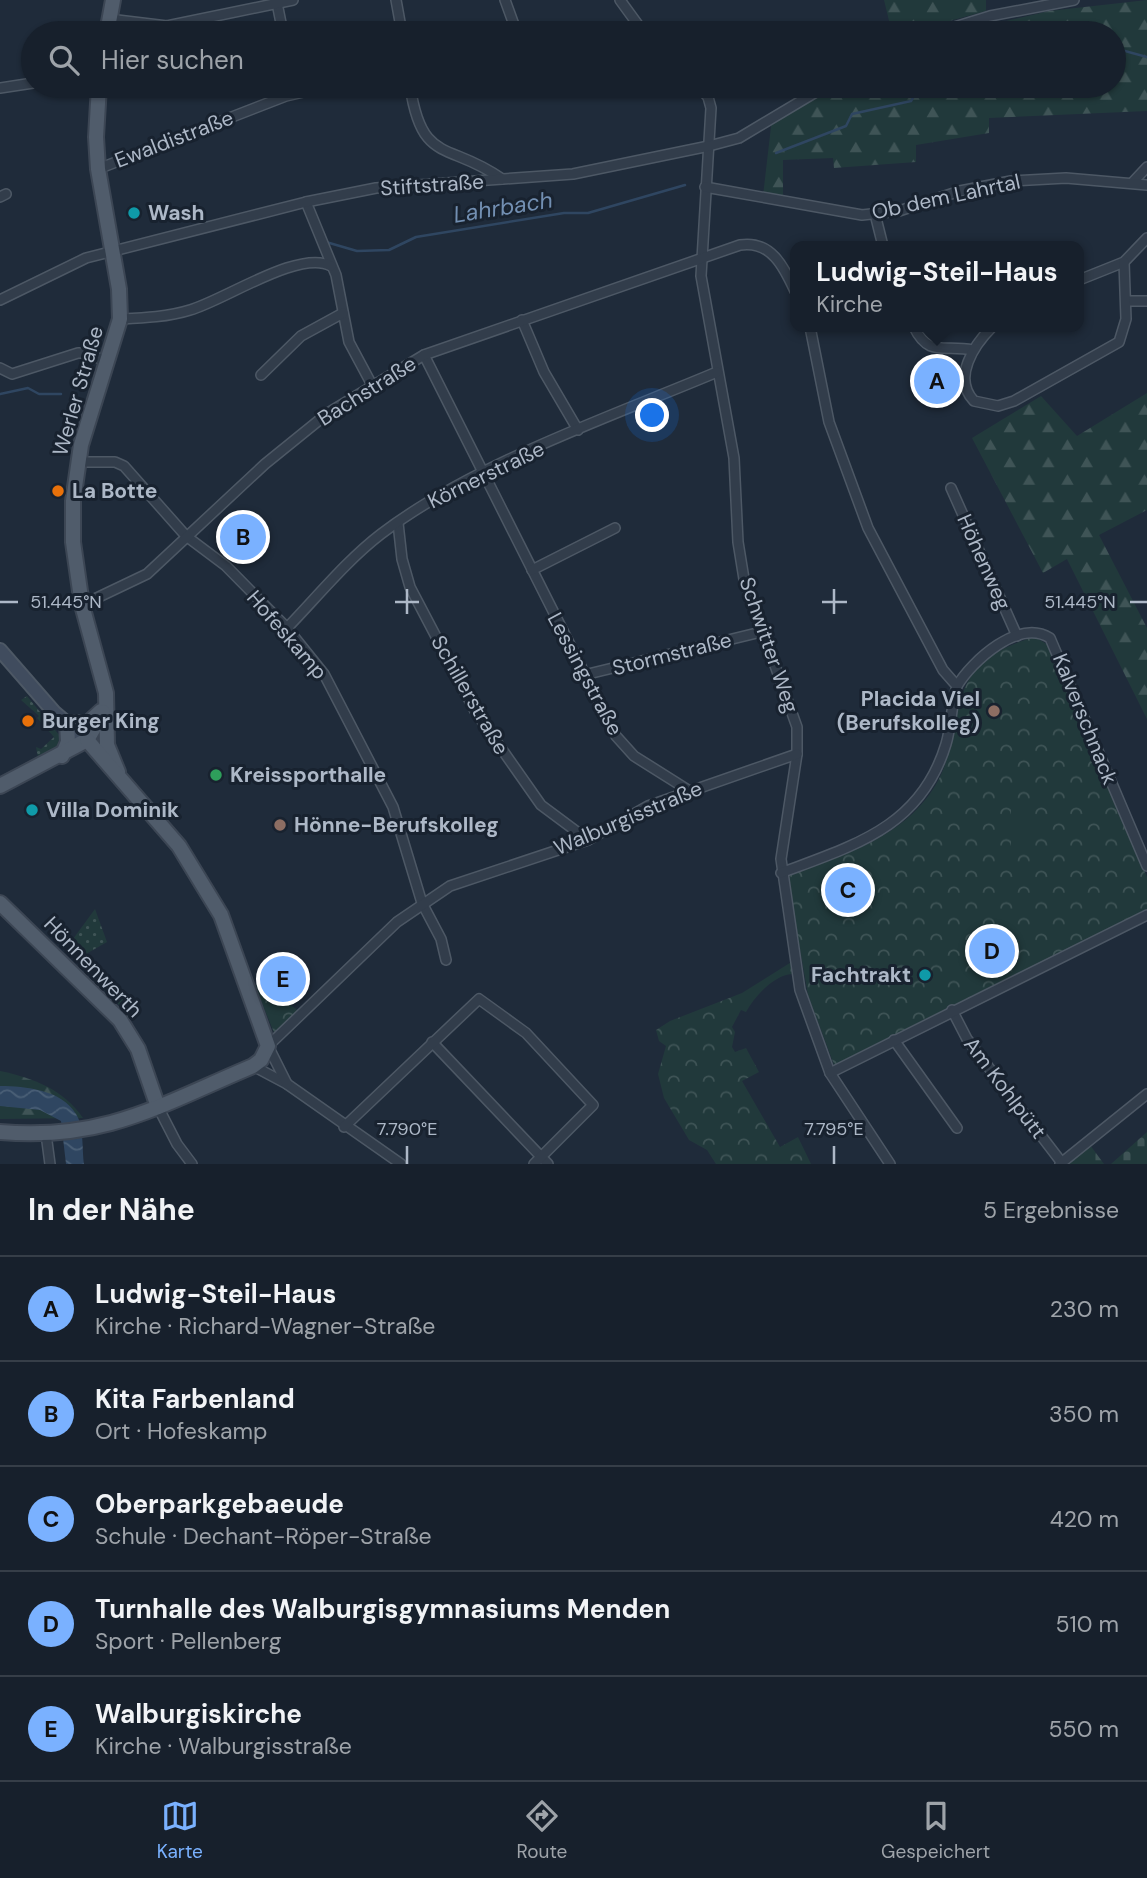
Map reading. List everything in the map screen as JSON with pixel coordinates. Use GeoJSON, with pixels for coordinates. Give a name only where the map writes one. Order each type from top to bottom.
{"type":"FeatureCollection","features":[{"type":"Feature","properties":{"kind":"main road"},"geometry":{"type":"LineString","coordinates":[[109,21],[113,0]]}},
{"type":"Feature","properties":{"kind":"main road","name":"Werler Straße"},"geometry":{"type":"LineString","coordinates":[[98,98],[96,137],[98,169],[119,289],[120,319],[79,462],[73,529],[76,577],[107,705],[107,745],[118,772]]}},
{"type":"Feature","properties":{"kind":"main road"},"geometry":{"type":"LineString","coordinates":[[0,650],[54,712],[87,740]]}},
{"type":"Feature","properties":{"kind":"main road"},"geometry":{"type":"LineString","coordinates":[[67,723],[88,723],[107,705]]}},
{"type":"Feature","properties":{"kind":"main road"},"geometry":{"type":"LineString","coordinates":[[0,786],[87,740],[107,705]]}},
{"type":"Feature","properties":{"kind":"main road"},"geometry":{"type":"LineString","coordinates":[[61,756],[68,742],[67,723]]}},
{"type":"Feature","properties":{"kind":"main road","name":"Werler Straße"},"geometry":{"type":"LineString","coordinates":[[87,740],[118,772],[179,846],[220,915],[268,1046]]}},
{"type":"Feature","properties":{"kind":"main road"},"geometry":{"type":"LineString","coordinates":[[61,756],[88,754],[118,772]]}},
{"type":"Feature","properties":{"kind":"main road","name":"Hönnenwerth"},"geometry":{"type":"LineString","coordinates":[[0,902],[120,1020],[138,1049],[158,1107]]}},
{"type":"Feature","properties":{"kind":"main road"},"geometry":{"type":"LineString","coordinates":[[0,1132],[49,1134],[95,1129],[158,1107],[253,1066],[261,1060],[268,1046]]}},
{"type":"Feature","properties":{"kind":"street"},"geometry":{"type":"LineString","coordinates":[[182,21],[293,0]]}},
{"type":"Feature","properties":{"kind":"street"},"geometry":{"type":"LineString","coordinates":[[396,0],[399,21]]}},
{"type":"Feature","properties":{"kind":"street"},"geometry":{"type":"LineString","coordinates":[[505,0],[513,21]]}},
{"type":"Feature","properties":{"kind":"street"},"geometry":{"type":"LineString","coordinates":[[620,0],[635,21]]}},
{"type":"Feature","properties":{"kind":"street"},"geometry":{"type":"LineString","coordinates":[[974,21],[1074,0]]}},
{"type":"Feature","properties":{"kind":"street"},"geometry":{"type":"LineString","coordinates":[[277,3],[281,21]]}},
{"type":"Feature","properties":{"kind":"street"},"geometry":{"type":"LineString","coordinates":[[0,88],[21,85]]}},
{"type":"Feature","properties":{"kind":"street","name":"Ewaldistraße"},"geometry":{"type":"LineString","coordinates":[[98,169],[274,98]]}},
{"type":"Feature","properties":{"kind":"street"},"geometry":{"type":"LineString","coordinates":[[412,98],[417,122],[427,139],[448,154],[485,167],[502,179]]}},
{"type":"Feature","properties":{"kind":"street","name":"Schwitter Weg"},"geometry":{"type":"LineString","coordinates":[[708,98],[712,108],[700,257],[717,372],[734,458],[741,558],[761,632],[794,716],[797,754],[782,845],[781,873],[802,1003],[830,1073],[890,1164]]}},
{"type":"Feature","properties":{"kind":"street","name":"Stiftstraße"},"geometry":{"type":"LineString","coordinates":[[0,300],[86,258],[306,202],[376,188],[573,174],[709,146],[746,134],[806,98]]}},
{"type":"Feature","properties":{"kind":"street"},"geometry":{"type":"LineString","coordinates":[[1132,183],[1147,167]]}},
{"type":"Feature","properties":{"kind":"street","name":"Ob dem Lahrtal"},"geometry":{"type":"LineString","coordinates":[[705,187],[763,196],[835,212],[875,214],[1012,181],[1066,178],[1147,185]]}},
{"type":"Feature","properties":{"kind":"street"},"geometry":{"type":"LineString","coordinates":[[306,202],[336,275],[349,342],[372,385]]}},
{"type":"Feature","properties":{"kind":"street"},"geometry":{"type":"LineString","coordinates":[[875,214],[882,241]]}},
{"type":"Feature","properties":{"kind":"street"},"geometry":{"type":"LineString","coordinates":[[1084,278],[1124,262],[1147,238]]}},
{"type":"Feature","properties":{"kind":"street","name":"Bachstraße"},"geometry":{"type":"LineString","coordinates":[[82,605],[147,574],[265,464],[328,412],[424,355],[740,245],[759,245],[776,258],[790,282]]}},
{"type":"Feature","properties":{"kind":"street"},"geometry":{"type":"LineString","coordinates":[[120,319],[190,310],[298,264],[323,262],[331,266]]}},
{"type":"Feature","properties":{"kind":"street"},"geometry":{"type":"LineString","coordinates":[[988,332],[973,350],[965,382],[970,397],[981,404],[998,406],[1014,401],[1114,346],[1124,333],[1128,301],[1124,262]]}},
{"type":"Feature","properties":{"kind":"street"},"geometry":{"type":"LineString","coordinates":[[1128,301],[1147,301]]}},
{"type":"Feature","properties":{"kind":"street"},"geometry":{"type":"LineString","coordinates":[[261,374],[301,336],[343,313]]}},
{"type":"Feature","properties":{"kind":"street"},"geometry":{"type":"LineString","coordinates":[[522,320],[544,372],[578,430]]}},
{"type":"Feature","properties":{"kind":"street"},"geometry":{"type":"LineString","coordinates":[[811,332],[829,422],[868,528],[943,670],[957,685]]}},
{"type":"Feature","properties":{"kind":"street"},"geometry":{"type":"LineString","coordinates":[[916,332],[928,347],[973,350]]}},
{"type":"Feature","properties":{"kind":"street"},"geometry":{"type":"LineString","coordinates":[[0,368],[12,374],[86,353],[108,362]]}},
{"type":"Feature","properties":{"kind":"street","name":"Lessingstraße"},"geometry":{"type":"LineString","coordinates":[[424,355],[608,724],[623,746],[647,766],[688,790]]}},
{"type":"Feature","properties":{"kind":"street","name":"Körnerstraße"},"geometry":{"type":"LineString","coordinates":[[287,628],[379,535],[398,523],[483,473],[717,372]]}},
{"type":"Feature","properties":{"kind":"street","name":"Hofeskamp"},"geometry":{"type":"LineString","coordinates":[[79,462],[115,462],[124,466],[186,536],[226,566],[287,628],[324,674],[393,807],[422,903],[441,939],[446,960]]}},
{"type":"Feature","properties":{"kind":"street","name":"Höhenweg"},"geometry":{"type":"LineString","coordinates":[[951,488],[1017,636]]}},
{"type":"Feature","properties":{"kind":"street","name":"Schillerstraße"},"geometry":{"type":"LineString","coordinates":[[398,523],[402,559],[410,587],[475,711],[541,805],[587,840]]}},
{"type":"Feature","properties":{"kind":"street"},"geometry":{"type":"LineString","coordinates":[[532,570],[615,528]]}},
{"type":"Feature","properties":{"kind":"street","name":"Stormstraße"},"geometry":{"type":"LineString","coordinates":[[584,675],[761,632]]}},
{"type":"Feature","properties":{"kind":"street","name":"Kalverschnack"},"geometry":{"type":"LineString","coordinates":[[1017,636],[1036,633],[1046,635],[1054,643],[1147,866]]}},
{"type":"Feature","properties":{"kind":"street"},"geometry":{"type":"LineString","coordinates":[[781,873],[869,838],[911,808],[935,774],[950,729],[957,685],[982,657],[1017,636]]}},
{"type":"Feature","properties":{"kind":"street","name":"Walburgisstraße"},"geometry":{"type":"LineString","coordinates":[[268,1046],[397,922],[450,886],[587,840],[648,806],[797,754]]}},
{"type":"Feature","properties":{"kind":"street"},"geometry":{"type":"LineString","coordinates":[[830,1073],[1147,915]]}},
{"type":"Feature","properties":{"kind":"street"},"geometry":{"type":"LineString","coordinates":[[344,1127],[475,1000],[493,1007],[526,1033],[593,1105],[541,1162],[432,1042]]}},
{"type":"Feature","properties":{"kind":"street","name":"Am Kohlpütt"},"geometry":{"type":"LineString","coordinates":[[952,1010],[967,1039],[1061,1163]]}},
{"type":"Feature","properties":{"kind":"street"},"geometry":{"type":"LineString","coordinates":[[894,1040],[957,1128]]}},
{"type":"Feature","properties":{"kind":"street"},"geometry":{"type":"LineString","coordinates":[[268,1046],[287,1083]]}},
{"type":"Feature","properties":{"kind":"street"},"geometry":{"type":"LineString","coordinates":[[253,1066],[287,1083],[344,1127],[401,1164]]}},
{"type":"Feature","properties":{"kind":"street"},"geometry":{"type":"LineString","coordinates":[[1061,1163],[1147,1094]]}},
{"type":"Feature","properties":{"kind":"street"},"geometry":{"type":"LineString","coordinates":[[158,1107],[177,1144],[192,1164]]}},
{"type":"Feature","properties":{"kind":"street"},"geometry":{"type":"LineString","coordinates":[[49,1134],[50,1164]]}},
{"type":"Feature","properties":{"kind":"green space"},"geometry":{"type":"Polygon","coordinates":[[[884,0],[986,0],[986,11],[950,21],[889,21],[884,0]]]}},
{"type":"Feature","properties":{"kind":"green space"},"geometry":{"type":"Polygon","coordinates":[[[1147,0],[1147,111],[989,118],[989,133],[916,145],[916,162],[834,168],[833,158],[783,160],[783,201],[763,196],[772,118],[806,98],[1126,98],[1126,21],[1006,21],[1049,11],[1147,0]]]}},
{"type":"Feature","properties":{"kind":"green space"},"geometry":{"type":"Polygon","coordinates":[[[1147,393],[1147,510],[1099,535],[1147,628],[1147,719],[1067,559],[1043,573],[972,438],[1041,396],[1077,436],[1147,393]]]}},
{"type":"Feature","properties":{"kind":"green space"},"geometry":{"type":"Polygon","coordinates":[[[1035,637],[1050,646],[1147,877],[1147,910],[834,1065],[808,995],[787,876],[862,846],[913,814],[941,775],[966,685],[980,666],[1001,650],[1035,637]]]}},
{"type":"Feature","properties":{"kind":"green space"},"geometry":{"type":"Polygon","coordinates":[[[27,696],[60,736],[56,750],[38,758],[36,747],[41,749],[54,737],[37,718],[39,716],[21,700],[27,696]]]}},
{"type":"Feature","properties":{"kind":"green space"},"geometry":{"type":"Polygon","coordinates":[[[1011,800],[1033,800],[1033,848],[1011,848],[1011,800]]]}},
{"type":"Feature","properties":{"kind":"green space"},"geometry":{"type":"Polygon","coordinates":[[[95,909],[107,942],[86,954],[128,1002],[131,1015],[127,1017],[121,1007],[65,950],[95,909]]]}},
{"type":"Feature","properties":{"kind":"green space"},"geometry":{"type":"Polygon","coordinates":[[[793,961],[795,974],[773,981],[746,1012],[741,1010],[732,1027],[735,1032],[732,1047],[735,1052],[746,1048],[759,1072],[742,1081],[780,1147],[798,1137],[811,1164],[716,1164],[707,1150],[689,1140],[664,1098],[658,1074],[666,1046],[659,1041],[656,1030],[670,1021],[742,993],[793,961]]]}},
{"type":"Feature","properties":{"kind":"green space"},"geometry":{"type":"Polygon","coordinates":[[[261,972],[281,994],[276,999],[282,1006],[287,1002],[301,1013],[275,1035],[255,986],[262,981],[258,975],[261,972]]]}},
{"type":"Feature","properties":{"kind":"green space"},"geometry":{"type":"Polygon","coordinates":[[[0,1071],[24,1077],[57,1092],[83,1118],[0,1119],[0,1071]]]}},
{"type":"Feature","properties":{"kind":"green space"},"geometry":{"type":"Polygon","coordinates":[[[1147,1132],[1147,1164],[1111,1164],[1147,1132]]]}},
{"type":"Feature","properties":{"kind":"green space"},"geometry":{"type":"Polygon","coordinates":[[[1090,1145],[1104,1164],[1068,1164],[1090,1145]]]}},
{"type":"Feature","properties":{"kind":"water"},"geometry":{"type":"Polygon","coordinates":[[[0,1086],[42,1091],[70,1106],[80,1125],[84,1164],[66,1164],[61,1121],[40,1110],[0,1106],[0,1086]]]}},
{"type":"Feature","properties":{"kind":"waterway","name":"Lahrbach"},"geometry":{"type":"LineString","coordinates":[[1126,51],[1147,57]]}},
{"type":"Feature","properties":{"kind":"waterway","name":"Lahrbach"},"geometry":{"type":"LineString","coordinates":[[776,153],[846,126],[852,114],[911,101],[913,98]]}},
{"type":"Feature","properties":{"kind":"waterway","name":"Lahrbach"},"geometry":{"type":"LineString","coordinates":[[326,242],[357,251],[389,250],[416,237],[564,213],[588,213],[685,185]]}},
{"type":"Feature","properties":{"kind":"waterway","name":"Lahrbach"},"geometry":{"type":"LineString","coordinates":[[0,394],[28,388],[39,394],[61,394]]}},
{"type":"Feature","properties":{"kind":"place","name":"Wash"},"geometry":{"type":"Point","coordinates":[134,213]}},
{"type":"Feature","properties":{"kind":"place","name":"Ludwig-Steil-Haus"},"geometry":{"type":"Point","coordinates":[937,381]}},
{"type":"Feature","properties":{"kind":"place","name":"La Botte"},"geometry":{"type":"Point","coordinates":[58,491]}},
{"type":"Feature","properties":{"kind":"place","name":"Kita Farbenland"},"geometry":{"type":"Point","coordinates":[243,537]}},
{"type":"Feature","properties":{"kind":"place","name":"Placida Viel (Berufskolleg)"},"geometry":{"type":"Point","coordinates":[994,711]}},
{"type":"Feature","properties":{"kind":"place","name":"Burger King"},"geometry":{"type":"Point","coordinates":[28,721]}},
{"type":"Feature","properties":{"kind":"place","name":"Kreissporthalle"},"geometry":{"type":"Point","coordinates":[216,775]}},
{"type":"Feature","properties":{"kind":"place","name":"Villa Dominik"},"geometry":{"type":"Point","coordinates":[32,810]}},
{"type":"Feature","properties":{"kind":"place","name":"Hönne-Berufskolleg"},"geometry":{"type":"Point","coordinates":[280,825]}},
{"type":"Feature","properties":{"kind":"place","name":"Oberparkgebaeude"},"geometry":{"type":"Point","coordinates":[848,890]}},
{"type":"Feature","properties":{"kind":"place","name":"Turnhalle des Walburgisgymnasiums Menden"},"geometry":{"type":"Point","coordinates":[992,951]}},
{"type":"Feature","properties":{"kind":"place","name":"Fachtrakt"},"geometry":{"type":"Point","coordinates":[925,975]}},
{"type":"Feature","properties":{"kind":"place","name":"Walburgiskirche"},"geometry":{"type":"Point","coordinates":[283,979]}}]}
